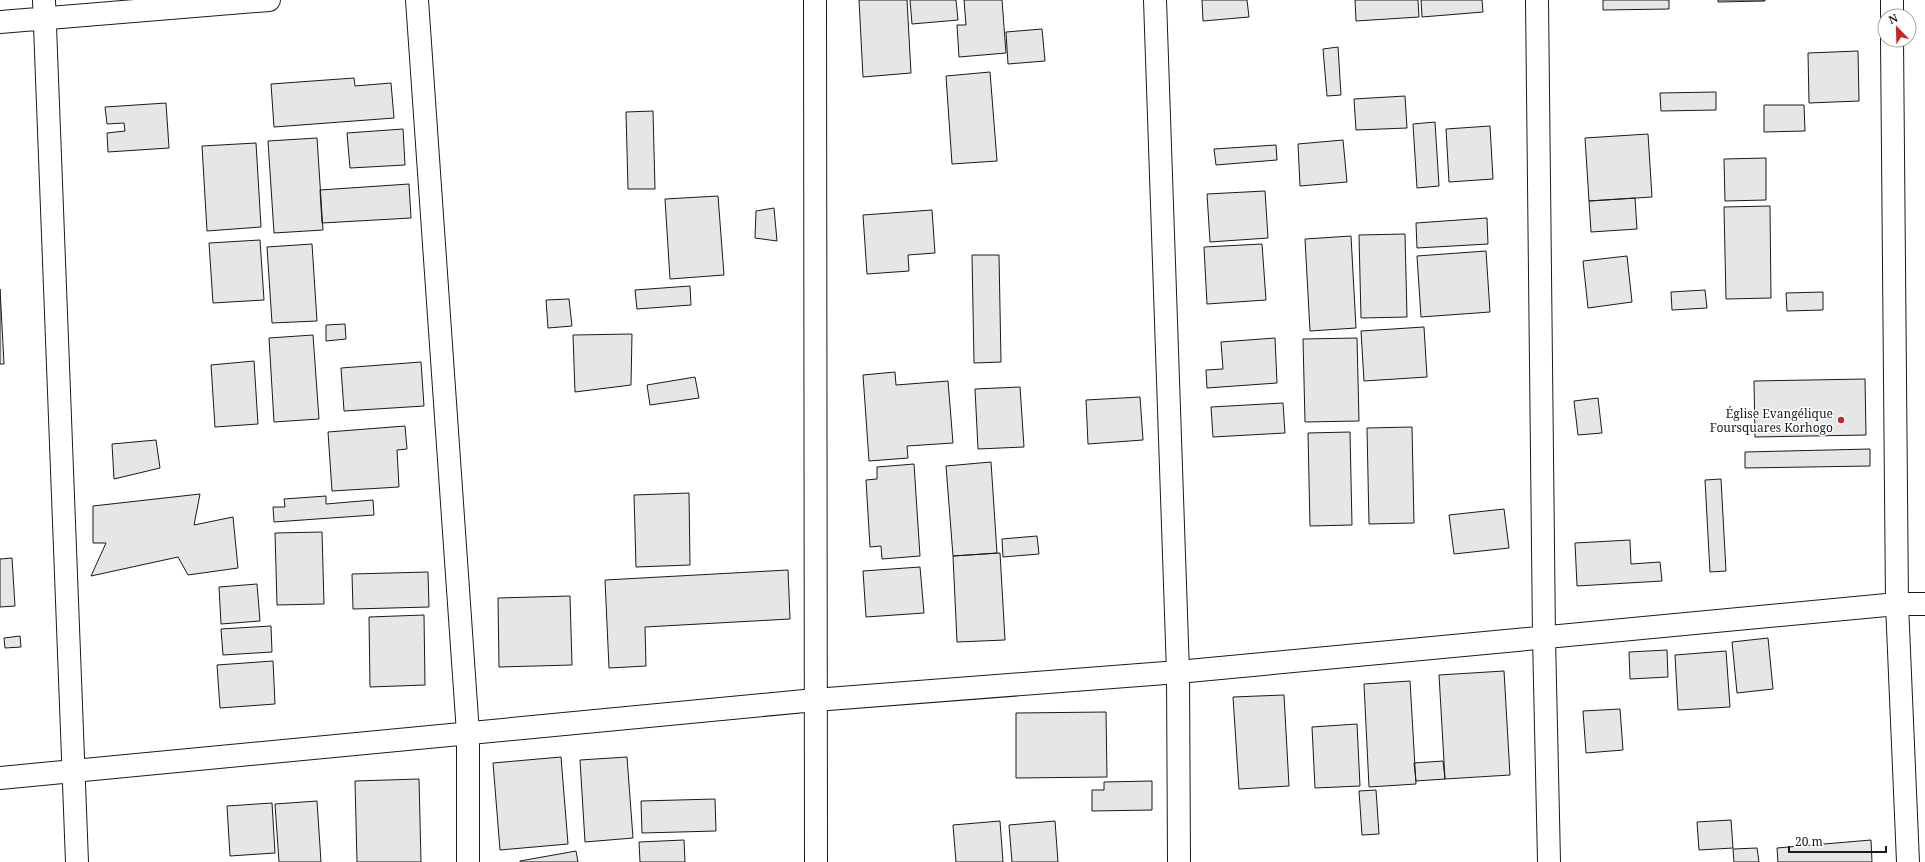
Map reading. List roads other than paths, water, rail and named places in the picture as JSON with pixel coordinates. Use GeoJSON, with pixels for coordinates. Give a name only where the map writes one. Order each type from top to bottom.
{"type":"FeatureCollection","features":[{"type":"Feature","properties":{"kind":"street"},"geometry":{"type":"LineString","coordinates":[[0,22],[44,9],[269,0]]}},
{"type":"Feature","properties":{"kind":"street"},"geometry":{"type":"LineString","coordinates":[[417,0],[468,733],[468,862]]}},
{"type":"Feature","properties":{"kind":"street"},"geometry":{"type":"LineString","coordinates":[[815,0],[816,862]]}},
{"type":"Feature","properties":{"kind":"street"},"geometry":{"type":"LineString","coordinates":[[1155,0],[1178,672],[1179,862]]}},
{"type":"Feature","properties":{"kind":"street"},"geometry":{"type":"LineString","coordinates":[[1537,0],[1544,637],[1549,862]]}},
{"type":"Feature","properties":{"kind":"street"},"geometry":{"type":"LineString","coordinates":[[44,9],[77,862]]}},
{"type":"Feature","properties":{"kind":"street"},"geometry":{"type":"LineString","coordinates":[[1892,48],[1897,604],[1908,862]]}},
{"type":"Feature","properties":{"kind":"street"},"geometry":{"type":"LineString","coordinates":[[0,778],[815,700],[1178,672],[1897,604],[1925,604]]}},
{"type":"Feature","properties":{"kind":"place","name":"Église Evangélique Foursquares Korhogo"},"geometry":{"type":"Point","coordinates":[1841,420]}}]}
